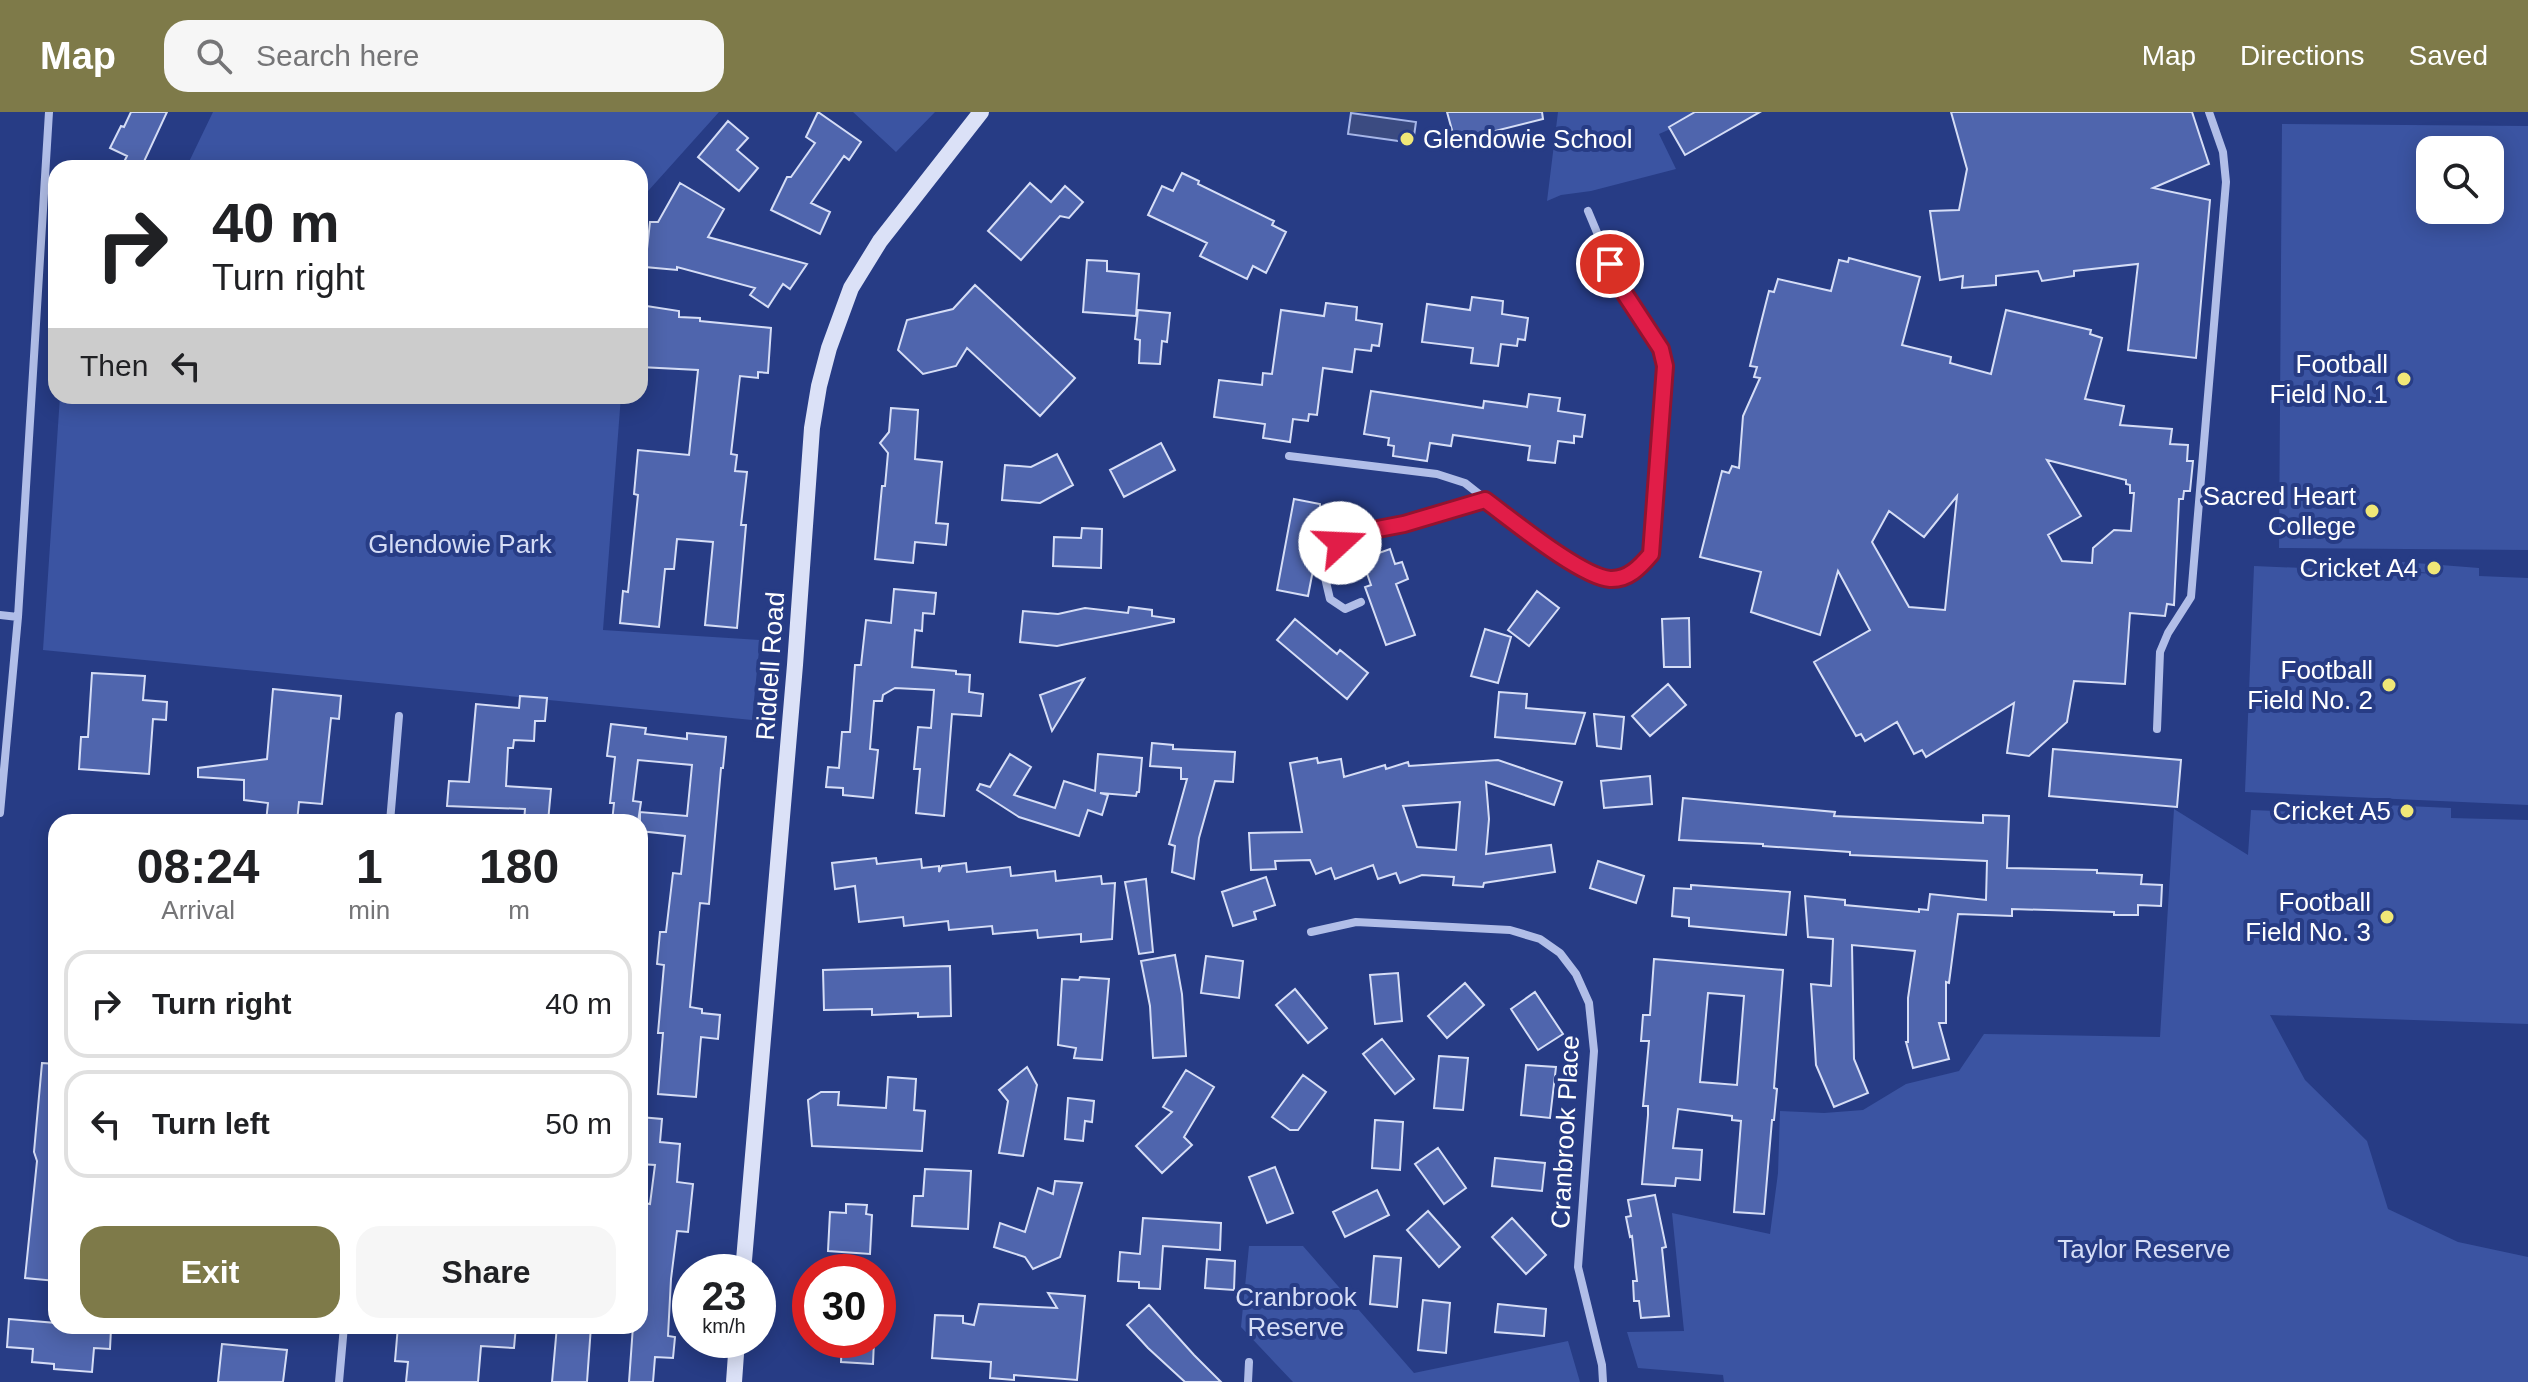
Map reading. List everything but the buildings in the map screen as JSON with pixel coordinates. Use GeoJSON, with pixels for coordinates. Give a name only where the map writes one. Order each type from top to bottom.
{"type":"FeatureCollection","features":[{"type":"Feature","properties":{"kind":"street"},"geometry":{"type":"LineString","coordinates":[[0,813],[18,617],[49,112]]}},
{"type":"Feature","properties":{"kind":"street","name":"Riddell Road"},"geometry":{"type":"LineString","coordinates":[[745,1254],[812,428],[823,367],[851,288],[871,256],[981,112]]}},
{"type":"Feature","properties":{"kind":"street"},"geometry":{"type":"LineString","coordinates":[[2157,729],[2160,652],[2191,597],[2226,182],[2223,152],[2209,112]]}},
{"type":"Feature","properties":{"kind":"street"},"geometry":{"type":"LineString","coordinates":[[1289,456],[1437,474],[1465,483],[1553,549],[1597,577],[1613,579],[1636,571],[1651,554],[1665,366],[1661,349],[1619,285],[1588,211]]}},
{"type":"Feature","properties":{"kind":"street"},"geometry":{"type":"LineString","coordinates":[[1361,602],[1345,609],[1330,599],[1322,565],[1340,543],[1357,533],[1404,524],[1485,500]]}},
{"type":"Feature","properties":{"kind":"street"},"geometry":{"type":"LineString","coordinates":[[0,615],[18,617]]}},
{"type":"Feature","properties":{"kind":"street"},"geometry":{"type":"LineString","coordinates":[[391,814],[399,716]]}},
{"type":"Feature","properties":{"kind":"street","name":"Cranbrook Place"},"geometry":{"type":"LineString","coordinates":[[1311,932],[1356,922],[1510,930],[1540,939],[1560,953],[1576,974],[1589,1003],[1594,1051],[1578,1267],[1602,1365],[1603,1382]]}},
{"type":"Feature","properties":{"kind":"street"},"geometry":{"type":"LineString","coordinates":[[339,1382],[343,1334]]}},
{"type":"Feature","properties":{"kind":"street"},"geometry":{"type":"LineString","coordinates":[[734,1382],[736,1358]]}},
{"type":"Feature","properties":{"kind":"street"},"geometry":{"type":"LineString","coordinates":[[1248,1382],[1249,1362]]}},
{"type":"Feature","properties":{"kind":"green space"},"geometry":{"type":"Polygon","coordinates":[[[213,112],[719,112],[648,191],[648,160],[190,160],[213,112]]]}},
{"type":"Feature","properties":{"kind":"green space"},"geometry":{"type":"Polygon","coordinates":[[[853,112],[935,112],[896,152],[853,112]]]}},
{"type":"Feature","properties":{"kind":"green space"},"geometry":{"type":"Polygon","coordinates":[[[1558,112],[1709,112],[1659,134],[1676,169],[1591,191],[1561,195],[1547,201],[1558,112]]]}},
{"type":"Feature","properties":{"kind":"green space","name":"Football Field No.1"},"geometry":{"type":"Polygon","coordinates":[[[2282,124],[2528,126],[2528,550],[2279,548],[2282,124]]]}},
{"type":"Feature","properties":{"kind":"green space","name":"Glendowie Park"},"geometry":{"type":"Polygon","coordinates":[[[59,404],[620,404],[603,630],[760,640],[752,720],[43,650],[59,404]]]}},
{"type":"Feature","properties":{"kind":"green space","name":"Football Field No. 2"},"geometry":{"type":"Polygon","coordinates":[[[2390,561],[2479,568],[2479,576],[2528,578],[2528,805],[2245,792],[2254,566],[2441,574],[2389,569],[2390,561]]]}},
{"type":"Feature","properties":{"kind":"green space","name":"Taylor Reserve"},"geometry":{"type":"Polygon","coordinates":[[[2363,804],[2451,808],[2451,818],[2528,820],[2528,1024],[2270,1015],[2305,1080],[2367,1141],[2388,1209],[2458,1242],[2528,1257],[2528,1382],[1724,1382],[1723,1375],[1638,1368],[1627,1332],[1684,1331],[1672,1213],[1770,1234],[1778,1173],[1780,1111],[1824,1113],[1863,1110],[1906,1084],[1959,1071],[1984,1034],[2160,1037],[2174,809],[2248,855],[2251,810],[2370,815],[2362,813],[2363,804]]]}},
{"type":"Feature","properties":{"kind":"green space","name":"Cranbrook Reserve"},"geometry":{"type":"Polygon","coordinates":[[[1249,1246],[1303,1246],[1414,1373],[1568,1341],[1580,1382],[1293,1382],[1241,1327],[1249,1246]]]}},
{"type":"Feature","properties":{"kind":"shaded area"},"geometry":{"type":"Polygon","coordinates":[[[1351,113],[1416,122],[1413,143],[1348,134],[1351,113]]]}},
{"type":"Feature","properties":{"kind":"place","name":"Glendowie School"},"geometry":{"type":"Point","coordinates":[1407,139]}},
{"type":"Feature","properties":{"kind":"place","name":"Football Field No.1"},"geometry":{"type":"Point","coordinates":[2404,379]}},
{"type":"Feature","properties":{"kind":"place","name":"Sacred Heart College"},"geometry":{"type":"Point","coordinates":[2372,511]}},
{"type":"Feature","properties":{"kind":"place","name":"Cricket A4"},"geometry":{"type":"Point","coordinates":[2434,568]}},
{"type":"Feature","properties":{"kind":"place","name":"Football Field No. 2"},"geometry":{"type":"Point","coordinates":[2389,685]}},
{"type":"Feature","properties":{"kind":"place","name":"Cricket A5"},"geometry":{"type":"Point","coordinates":[2407,811]}},
{"type":"Feature","properties":{"kind":"place","name":"Football Field No. 3"},"geometry":{"type":"Point","coordinates":[2387,917]}},
{"type":"Feature","properties":{"kind":"route"},"geometry":{"type":"LineString","coordinates":[[1340,543],[1357,533],[1404,524],[1485,500],[1597,577],[1613,579],[1636,571],[1651,554],[1665,366],[1661,349],[1619,285],[1610,264]]}}]}
